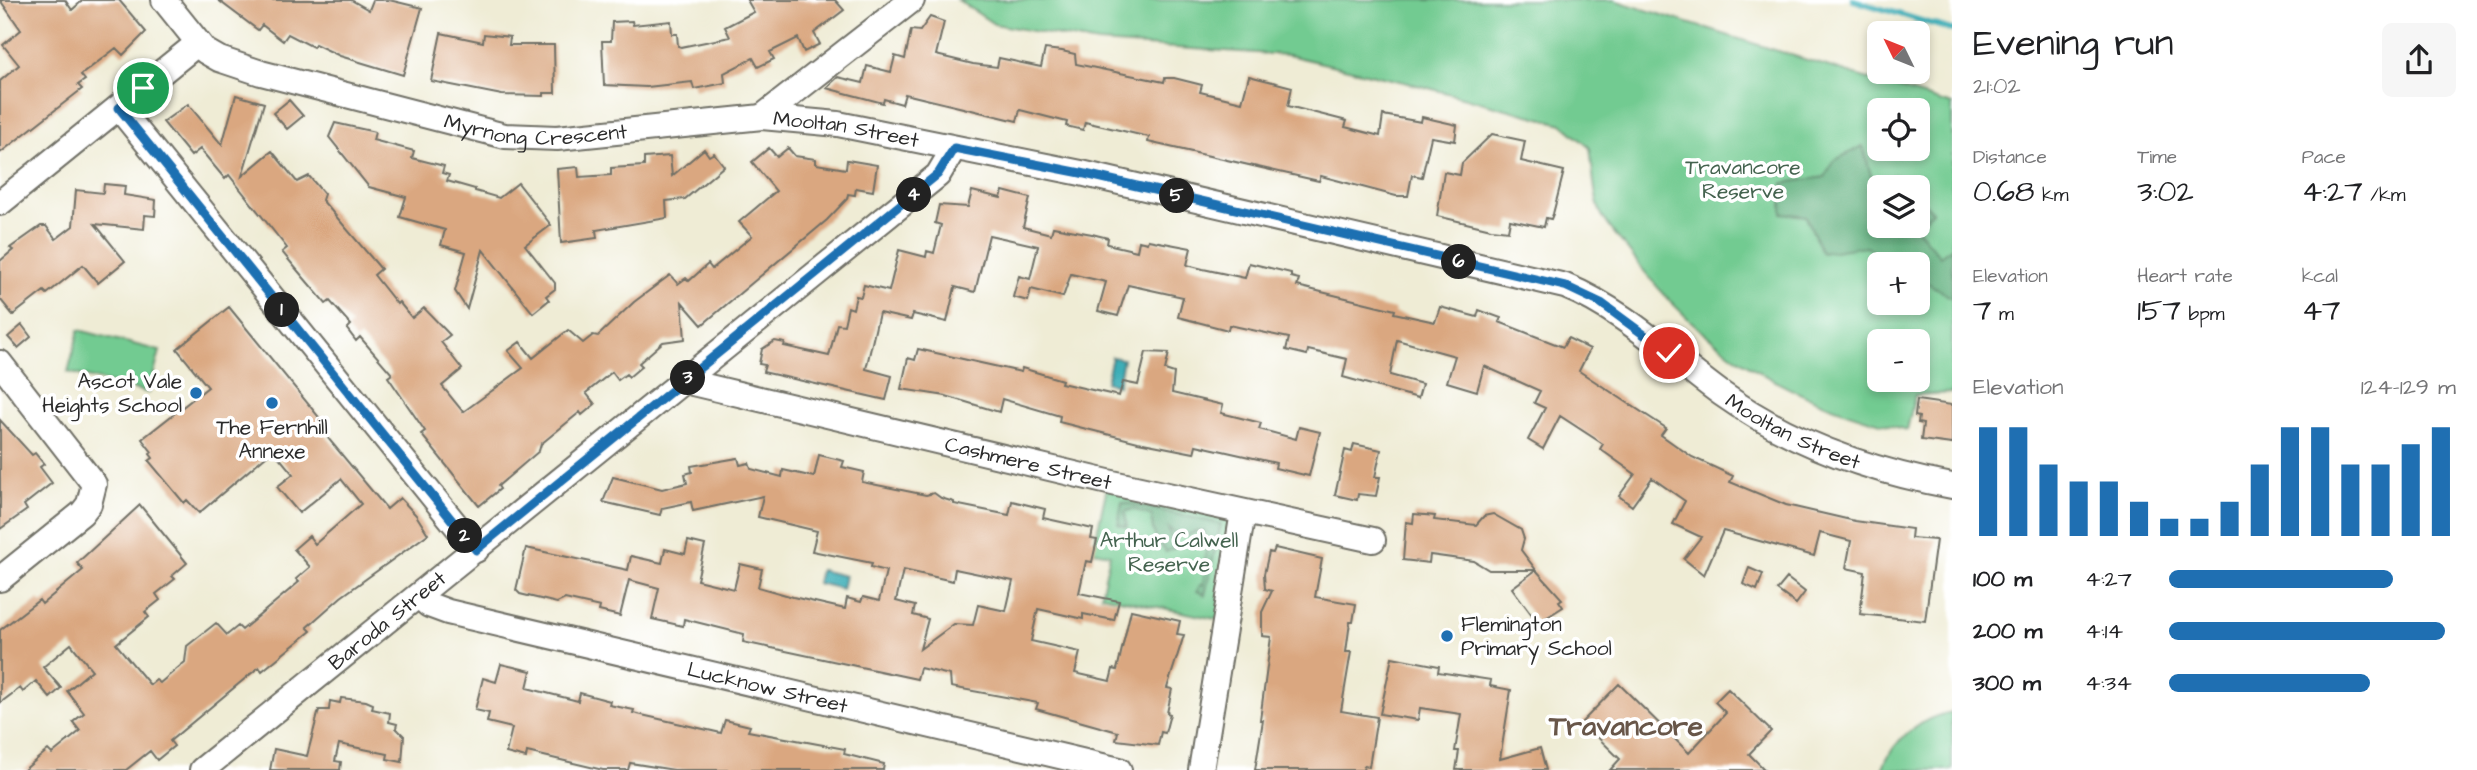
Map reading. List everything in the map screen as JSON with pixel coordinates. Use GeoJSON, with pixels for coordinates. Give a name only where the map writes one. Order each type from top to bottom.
{"type":"FeatureCollection","features":[{"type":"Feature","properties":{"kind":"street","name":"Myrnong Crescent"},"geometry":{"type":"LineString","coordinates":[[164,0],[198,43],[219,59],[261,73],[505,136],[557,138],[602,131],[762,117]]}},
{"type":"Feature","properties":{"kind":"street"},"geometry":{"type":"LineString","coordinates":[[762,117],[908,3]]}},
{"type":"Feature","properties":{"kind":"street"},"geometry":{"type":"LineString","coordinates":[[0,202],[198,43]]}},
{"type":"Feature","properties":{"kind":"street"},"geometry":{"type":"LineString","coordinates":[[119,108],[476,550]]}},
{"type":"Feature","properties":{"kind":"street","name":"Mooltan Street"},"geometry":{"type":"LineString","coordinates":[[762,117],[838,124],[1081,173],[1565,286],[1601,303],[1722,394],[1789,434],[1864,465],[1952,486]]}},
{"type":"Feature","properties":{"kind":"street","name":"Baroda Street"},"geometry":{"type":"LineString","coordinates":[[202,770],[938,174],[954,148]]}},
{"type":"Feature","properties":{"kind":"street"},"geometry":{"type":"LineString","coordinates":[[0,363],[89,474],[94,484],[93,493],[82,513],[0,579]]}},
{"type":"Feature","properties":{"kind":"street","name":"Cashmere Street"},"geometry":{"type":"LineString","coordinates":[[684,381],[1373,540]]}},
{"type":"Feature","properties":{"kind":"street"},"geometry":{"type":"LineString","coordinates":[[1200,770],[1243,512]]}},
{"type":"Feature","properties":{"kind":"street","name":"Lucknow Street"},"geometry":{"type":"LineString","coordinates":[[419,596],[448,612],[1119,770]]}},
{"type":"Feature","properties":{"kind":"green space","name":"Travancore Reserve"},"geometry":{"type":"Polygon","coordinates":[[[958,0],[1614,0],[1867,79],[1867,84],[1884,84],[1929,98],[1867,98],[1867,161],[1930,161],[1930,98],[1952,105],[1952,393],[1915,395],[1907,430],[1825,404],[1752,368],[1688,319],[1659,289],[1610,228],[1598,204],[1590,148],[1562,124],[1421,86],[1288,55],[1098,43],[994,24],[958,0]]]}},
{"type":"Feature","properties":{"kind":"green space"},"geometry":{"type":"Polygon","coordinates":[[[1863,146],[1871,175],[1867,175],[1867,238],[1925,238],[1940,256],[1952,247],[1952,298],[1930,284],[1930,252],[1875,252],[1865,246],[1822,253],[1806,216],[1782,213],[1783,183],[1825,177],[1833,161],[1863,146]]]}},
{"type":"Feature","properties":{"kind":"green space"},"geometry":{"type":"Polygon","coordinates":[[[79,330],[160,351],[149,393],[68,372],[79,330]]]}},
{"type":"Feature","properties":{"kind":"green space","name":"Arthur Calwell Reserve"},"geometry":{"type":"Polygon","coordinates":[[[1108,482],[1243,512],[1225,621],[1101,595],[1110,554],[1093,551],[1108,482]]]}},
{"type":"Feature","properties":{"kind":"green space"},"geometry":{"type":"Polygon","coordinates":[[[1122,502],[1221,524],[1205,595],[1197,591],[1200,585],[1203,585],[1206,549],[1204,530],[1184,536],[1168,528],[1175,548],[1166,552],[1155,535],[1152,516],[1133,509],[1125,512],[1127,527],[1118,524],[1122,502]]]}},
{"type":"Feature","properties":{"kind":"green space"},"geometry":{"type":"Polygon","coordinates":[[[1952,712],[1952,770],[1882,770],[1893,749],[1909,732],[1929,719],[1952,712]]]}},
{"type":"Feature","properties":{"kind":"water"},"geometry":{"type":"Polygon","coordinates":[[[1112,357],[1123,359],[1118,385],[1106,382],[1112,357]]]}},
{"type":"Feature","properties":{"kind":"water"},"geometry":{"type":"Polygon","coordinates":[[[820,570],[845,576],[842,589],[817,583],[820,570]]]}},
{"type":"Feature","properties":{"kind":"building"},"geometry":{"type":"Polygon","coordinates":[[[0,0],[65,0],[72,10],[83,0],[119,0],[146,32],[123,55],[116,48],[81,75],[85,80],[78,85],[82,89],[0,153],[0,81],[19,65],[3,45],[21,30],[0,0]]]}},
{"type":"Feature","properties":{"kind":"building"},"geometry":{"type":"Polygon","coordinates":[[[218,0],[351,0],[369,10],[373,0],[389,0],[422,8],[403,75],[340,56],[315,44],[313,47],[288,34],[283,41],[262,25],[258,30],[218,0]]]}},
{"type":"Feature","properties":{"kind":"building"},"geometry":{"type":"Polygon","coordinates":[[[747,0],[835,0],[844,10],[814,33],[820,44],[804,52],[798,38],[770,52],[774,59],[758,67],[753,58],[724,73],[725,83],[694,89],[692,82],[647,87],[604,85],[602,41],[611,41],[612,22],[632,21],[633,25],[671,21],[672,34],[677,34],[678,46],[681,47],[730,37],[725,27],[754,12],[747,0]]]}},
{"type":"Feature","properties":{"kind":"building"},"geometry":{"type":"Polygon","coordinates":[[[930,17],[944,22],[936,55],[973,64],[997,67],[999,58],[1041,67],[1045,49],[1062,51],[1075,54],[1076,64],[1164,82],[1165,78],[1174,78],[1202,85],[1200,92],[1242,102],[1249,76],[1292,87],[1288,106],[1347,121],[1345,127],[1380,136],[1383,115],[1421,122],[1422,117],[1457,125],[1455,141],[1431,137],[1422,177],[1412,175],[1408,196],[1396,196],[1321,176],[1319,181],[1148,142],[1149,137],[1085,122],[1083,130],[1066,126],[1067,122],[1020,110],[1017,121],[905,94],[902,104],[884,99],[883,103],[826,88],[838,77],[863,83],[867,66],[891,72],[895,56],[905,59],[911,30],[920,31],[930,17]]]}},
{"type":"Feature","properties":{"kind":"building"},"geometry":{"type":"Polygon","coordinates":[[[441,33],[483,42],[484,34],[510,37],[509,45],[554,45],[555,93],[544,93],[544,96],[502,95],[431,81],[441,33]]]}},
{"type":"Feature","properties":{"kind":"building"},"geometry":{"type":"Polygon","coordinates":[[[236,95],[264,103],[242,176],[272,151],[297,182],[309,176],[324,194],[322,200],[381,269],[374,275],[397,304],[399,302],[412,318],[424,308],[450,335],[441,342],[462,369],[442,386],[463,412],[523,368],[508,351],[520,342],[533,358],[568,330],[583,343],[593,335],[598,336],[634,302],[670,275],[678,284],[686,278],[689,281],[708,264],[712,269],[752,236],[739,222],[776,191],[752,162],[769,148],[777,157],[788,148],[795,156],[816,159],[816,164],[846,169],[847,160],[877,165],[873,191],[856,188],[855,195],[848,194],[847,199],[827,220],[702,325],[682,302],[685,339],[663,342],[639,363],[642,366],[629,377],[626,374],[618,380],[612,372],[586,393],[595,404],[582,415],[580,412],[541,444],[539,451],[479,506],[421,434],[425,431],[388,377],[392,374],[360,337],[356,341],[347,329],[351,325],[330,301],[326,304],[282,252],[287,248],[229,175],[225,179],[200,149],[191,156],[163,122],[188,104],[222,145],[236,95]]]}},
{"type":"Feature","properties":{"kind":"building"},"geometry":{"type":"Polygon","coordinates":[[[289,100],[303,116],[287,129],[273,113],[289,100]]]}},
{"type":"Feature","properties":{"kind":"building"},"geometry":{"type":"Polygon","coordinates":[[[335,123],[375,132],[373,140],[414,151],[412,158],[444,166],[442,173],[449,175],[447,181],[475,191],[499,198],[518,183],[551,225],[525,245],[555,283],[555,289],[546,296],[549,300],[533,313],[483,250],[467,309],[455,291],[466,252],[441,245],[445,230],[400,217],[406,197],[369,187],[329,137],[335,123]]]}},
{"type":"Feature","properties":{"kind":"building"},"geometry":{"type":"Polygon","coordinates":[[[1492,134],[1525,141],[1521,161],[1564,171],[1553,214],[1551,219],[1546,218],[1544,227],[1510,220],[1508,231],[1437,216],[1444,172],[1460,175],[1462,163],[1492,134]]]}},
{"type":"Feature","properties":{"kind":"building"},"geometry":{"type":"Polygon","coordinates":[[[704,149],[709,156],[714,153],[724,166],[685,199],[666,201],[667,218],[596,230],[597,238],[561,243],[557,169],[578,167],[579,177],[611,175],[611,168],[644,166],[644,158],[670,156],[672,176],[704,149]]]}},
{"type":"Feature","properties":{"kind":"building"},"geometry":{"type":"Polygon","coordinates":[[[104,184],[125,186],[124,195],[156,200],[155,216],[145,215],[144,229],[95,224],[125,261],[98,283],[83,265],[47,294],[44,291],[13,315],[0,299],[0,261],[13,250],[10,248],[41,226],[46,226],[56,239],[73,226],[76,190],[103,193],[104,184]]]}},
{"type":"Feature","properties":{"kind":"building"},"geometry":{"type":"Polygon","coordinates":[[[972,191],[1001,198],[1003,191],[1030,198],[1023,227],[1051,234],[1053,227],[1092,234],[1108,238],[1107,244],[1137,251],[1139,241],[1147,243],[1148,240],[1191,248],[1187,265],[1203,269],[1245,278],[1249,263],[1291,273],[1291,277],[1299,279],[1297,286],[1395,310],[1394,313],[1435,322],[1440,307],[1477,317],[1479,310],[1501,318],[1499,322],[1563,347],[1568,338],[1590,349],[1579,371],[1666,428],[1661,435],[1692,457],[1733,476],[1730,482],[1786,505],[1855,521],[1912,529],[1911,538],[1936,540],[1925,621],[1860,614],[1865,572],[1846,568],[1851,541],[1820,533],[1814,556],[1723,531],[1704,575],[1684,559],[1701,537],[1673,524],[1685,501],[1652,478],[1632,506],[1619,496],[1635,474],[1600,449],[1603,444],[1560,416],[1543,449],[1528,440],[1545,408],[1534,403],[1540,391],[1484,366],[1477,391],[1447,382],[1455,356],[1397,340],[1390,375],[1422,384],[1418,398],[1343,377],[1347,359],[1308,350],[1307,355],[1286,350],[1289,338],[1229,325],[1228,330],[1178,317],[1183,297],[1128,285],[1118,316],[1098,311],[1106,282],[1071,274],[1063,297],[1031,289],[1028,301],[1013,297],[1019,276],[1030,279],[1038,246],[989,235],[975,292],[955,287],[947,322],[913,314],[911,320],[879,313],[866,369],[892,376],[886,400],[763,372],[765,365],[759,364],[762,349],[775,341],[785,343],[784,346],[829,356],[837,324],[844,325],[848,307],[853,309],[856,296],[861,297],[864,285],[889,291],[899,250],[926,257],[927,251],[934,253],[941,225],[935,223],[939,205],[968,207],[972,191]]]}},
{"type":"Feature","properties":{"kind":"building"},"geometry":{"type":"Polygon","coordinates":[[[229,307],[327,427],[322,431],[387,509],[400,498],[416,515],[428,534],[341,597],[307,627],[311,631],[262,671],[259,667],[170,741],[174,746],[157,760],[150,751],[126,770],[24,770],[48,750],[52,754],[80,731],[73,722],[84,713],[67,691],[92,670],[71,644],[43,667],[61,688],[50,698],[36,681],[23,692],[20,688],[0,703],[0,630],[39,600],[42,604],[83,570],[77,563],[140,505],[187,563],[172,576],[175,579],[156,594],[160,600],[145,612],[149,617],[116,644],[150,685],[156,680],[160,683],[185,662],[187,646],[216,623],[227,635],[238,626],[242,630],[299,582],[296,579],[310,567],[294,549],[309,536],[315,544],[361,504],[341,479],[299,513],[277,487],[293,474],[273,450],[199,513],[187,500],[184,503],[149,461],[153,458],[150,454],[152,452],[142,439],[208,387],[177,349],[229,307]]]}},
{"type":"Feature","properties":{"kind":"building"},"geometry":{"type":"Polygon","coordinates":[[[22,325],[31,337],[18,348],[8,337],[22,325]]]}},
{"type":"Feature","properties":{"kind":"building"},"geometry":{"type":"Polygon","coordinates":[[[918,349],[1021,372],[1022,368],[1062,380],[1061,383],[1119,396],[1123,382],[1138,385],[1146,352],[1169,353],[1165,370],[1174,373],[1172,393],[1223,405],[1221,413],[1261,423],[1259,429],[1296,439],[1299,427],[1320,432],[1309,476],[1275,468],[1276,463],[1196,445],[1194,453],[1138,442],[1059,422],[1060,416],[1002,399],[999,412],[946,396],[901,389],[908,358],[915,360],[918,349]]]}},
{"type":"Feature","properties":{"kind":"building"},"geometry":{"type":"Polygon","coordinates":[[[1917,400],[1952,405],[1952,444],[1921,440],[1923,424],[1918,423],[1919,417],[1915,416],[1917,400]]]}},
{"type":"Feature","properties":{"kind":"building"},"geometry":{"type":"Polygon","coordinates":[[[0,420],[32,455],[35,453],[44,464],[40,467],[52,483],[24,505],[27,510],[0,529],[0,420]]]}},
{"type":"Feature","properties":{"kind":"building"},"geometry":{"type":"Polygon","coordinates":[[[1354,444],[1381,450],[1375,477],[1380,477],[1376,496],[1358,494],[1357,500],[1335,495],[1345,450],[1352,452],[1354,444]]]}},
{"type":"Feature","properties":{"kind":"building"},"geometry":{"type":"Polygon","coordinates":[[[819,455],[844,461],[842,467],[864,472],[862,482],[926,495],[934,493],[954,504],[1009,515],[1012,501],[1045,509],[1043,518],[1093,529],[1091,539],[1097,540],[1092,562],[1086,561],[1079,593],[1119,601],[1114,620],[1083,614],[1083,619],[1038,609],[1031,641],[1080,652],[1075,673],[1110,681],[1113,669],[1117,670],[1131,610],[1180,621],[1177,634],[1184,635],[1167,688],[1172,689],[1167,713],[1170,714],[1165,733],[1161,732],[1158,745],[1116,740],[1118,732],[1036,709],[1038,703],[951,687],[950,675],[920,668],[917,679],[743,642],[744,634],[684,619],[683,626],[652,619],[659,588],[629,580],[620,616],[599,611],[600,607],[565,599],[557,603],[520,594],[516,590],[526,548],[628,570],[631,556],[662,563],[665,549],[685,554],[688,541],[705,545],[697,580],[734,589],[740,564],[762,569],[758,587],[793,597],[845,609],[847,598],[861,602],[863,597],[879,601],[886,571],[871,567],[872,563],[812,551],[817,531],[758,517],[763,496],[693,511],[691,502],[662,508],[660,515],[603,502],[613,477],[662,489],[687,483],[685,474],[692,472],[691,466],[738,458],[740,465],[749,463],[751,469],[782,477],[783,470],[814,477],[819,455]],[[955,569],[953,581],[903,570],[896,601],[915,606],[913,615],[928,619],[920,649],[954,624],[973,625],[978,605],[1006,611],[1013,581],[955,569]]]}},
{"type":"Feature","properties":{"kind":"building"},"geometry":{"type":"Polygon","coordinates":[[[1414,514],[1435,516],[1434,520],[1476,525],[1484,516],[1493,514],[1521,530],[1524,539],[1521,550],[1536,570],[1489,570],[1474,561],[1430,555],[1429,563],[1403,560],[1406,522],[1413,523],[1414,514]]]}},
{"type":"Feature","properties":{"kind":"building"},"geometry":{"type":"Polygon","coordinates":[[[1275,548],[1322,559],[1315,597],[1356,604],[1353,622],[1350,622],[1346,652],[1351,652],[1341,711],[1377,717],[1369,767],[1364,766],[1363,770],[1255,770],[1271,637],[1262,636],[1262,612],[1272,591],[1265,589],[1264,574],[1269,552],[1273,553],[1275,548]]]}},
{"type":"Feature","properties":{"kind":"building"},"geometry":{"type":"Polygon","coordinates":[[[1749,568],[1763,574],[1757,590],[1743,584],[1749,568]]]}},
{"type":"Feature","properties":{"kind":"building"},"geometry":{"type":"Polygon","coordinates":[[[1536,570],[1562,599],[1559,601],[1563,607],[1538,623],[1512,588],[1536,570]]]}},
{"type":"Feature","properties":{"kind":"building"},"geometry":{"type":"Polygon","coordinates":[[[1787,578],[1805,592],[1796,604],[1777,590],[1787,578]]]}},
{"type":"Feature","properties":{"kind":"building"},"geometry":{"type":"Polygon","coordinates":[[[1392,657],[1439,666],[1438,672],[1491,680],[1490,686],[1511,690],[1500,759],[1540,748],[1546,770],[1456,770],[1459,751],[1455,751],[1461,714],[1420,708],[1418,720],[1380,714],[1392,657]]]}},
{"type":"Feature","properties":{"kind":"building"},"geometry":{"type":"Polygon","coordinates":[[[501,664],[531,671],[527,688],[578,701],[580,693],[610,701],[609,705],[634,710],[633,713],[721,733],[725,720],[750,726],[748,731],[845,749],[844,754],[884,764],[883,770],[674,770],[630,763],[628,770],[603,770],[527,752],[526,758],[506,753],[512,728],[487,722],[489,713],[475,710],[483,678],[496,682],[501,664]]]}},
{"type":"Feature","properties":{"kind":"building"},"geometry":{"type":"Polygon","coordinates":[[[1619,684],[1689,753],[1726,713],[1715,702],[1728,689],[1771,731],[1749,754],[1765,770],[1610,770],[1620,759],[1582,722],[1619,684]]]}},
{"type":"Feature","properties":{"kind":"building"},"geometry":{"type":"Polygon","coordinates":[[[341,698],[366,701],[373,704],[372,709],[390,713],[389,722],[397,724],[396,728],[404,736],[402,762],[387,759],[388,754],[339,744],[335,761],[341,762],[340,770],[270,770],[274,749],[307,756],[319,710],[329,710],[330,701],[340,703],[341,698]]]}},
{"type":"Feature","properties":{"kind":"waterway"},"geometry":{"type":"LineString","coordinates":[[1853,0],[1952,30]]}},
{"type":"Feature","properties":{"kind":"place","name":"Ascot Vale Heights School"},"geometry":{"type":"Point","coordinates":[196,393]}},
{"type":"Feature","properties":{"kind":"place","name":"The Fernhill Annexe"},"geometry":{"type":"Point","coordinates":[272,403]}},
{"type":"Feature","properties":{"kind":"place","name":"Flemington Primary School"},"geometry":{"type":"Point","coordinates":[1447,636]}},
{"type":"Feature","properties":{"kind":"district","name":"Travancore"},"geometry":{"type":"Point","coordinates":[1626,726]}},
{"type":"Feature","properties":{"kind":"route"},"geometry":{"type":"LineString","coordinates":[[143,88],[119,108],[476,550],[938,174],[954,148],[1081,173],[1565,286],[1601,303],[1669,353]]}}]}
